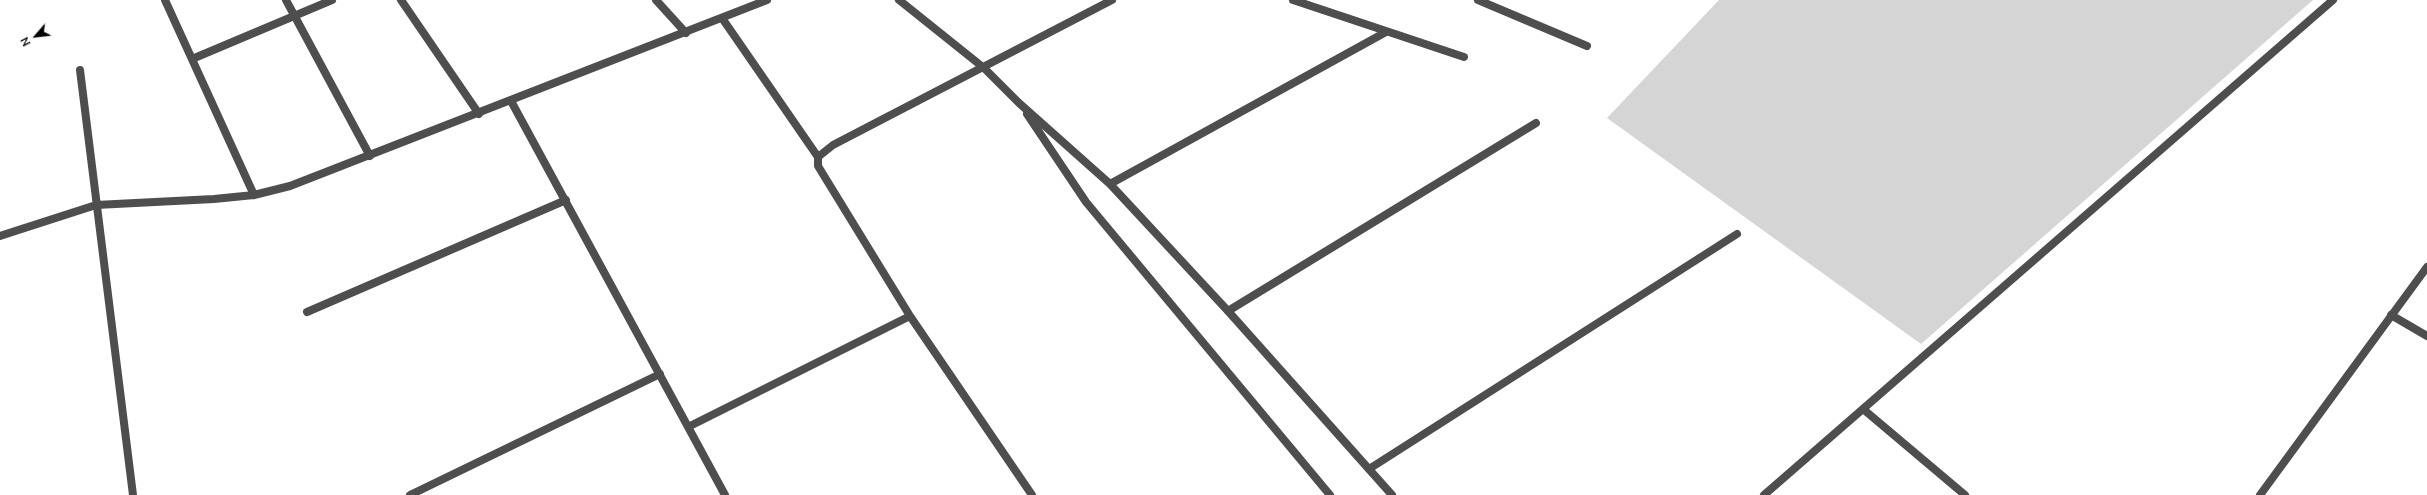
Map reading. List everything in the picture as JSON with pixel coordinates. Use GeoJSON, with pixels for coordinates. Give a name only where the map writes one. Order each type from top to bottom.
{"type":"FeatureCollection","features":[{"type":"Feature","properties":{"kind":"street"},"geometry":{"type":"LineString","coordinates":[[166,0],[254,195]]}},
{"type":"Feature","properties":{"kind":"street"},"geometry":{"type":"LineString","coordinates":[[286,0],[370,156]]}},
{"type":"Feature","properties":{"kind":"street"},"geometry":{"type":"LineString","coordinates":[[192,59],[332,0]]}},
{"type":"Feature","properties":{"kind":"street"},"geometry":{"type":"LineString","coordinates":[[401,0],[479,114]]}},
{"type":"Feature","properties":{"kind":"street"},"geometry":{"type":"LineString","coordinates":[[656,0],[686,33]]}},
{"type":"Feature","properties":{"kind":"street"},"geometry":{"type":"LineString","coordinates":[[0,236],[96,206],[254,195],[290,186],[479,114],[766,0]]}},
{"type":"Feature","properties":{"kind":"street"},"geometry":{"type":"LineString","coordinates":[[899,0],[984,68],[1019,103],[1110,184],[1228,311],[1392,495]]}},
{"type":"Feature","properties":{"kind":"street"},"geometry":{"type":"LineString","coordinates":[[818,157],[833,145],[984,68],[1112,0]]}},
{"type":"Feature","properties":{"kind":"street"},"geometry":{"type":"LineString","coordinates":[[1293,0],[1386,32],[1464,56]]}},
{"type":"Feature","properties":{"kind":"street"},"geometry":{"type":"LineString","coordinates":[[1478,0],[1587,46]]}},
{"type":"Feature","properties":{"kind":"street"},"geometry":{"type":"LineString","coordinates":[[1764,495],[2333,0]]}},
{"type":"Feature","properties":{"kind":"street"},"geometry":{"type":"LineString","coordinates":[[722,18],[818,157],[818,166],[910,316],[1032,495]]}},
{"type":"Feature","properties":{"kind":"street"},"geometry":{"type":"LineString","coordinates":[[1110,184],[1386,32]]}},
{"type":"Feature","properties":{"kind":"street"},"geometry":{"type":"LineString","coordinates":[[80,70],[133,495]]}},
{"type":"Feature","properties":{"kind":"street"},"geometry":{"type":"LineString","coordinates":[[511,101],[725,495]]}},
{"type":"Feature","properties":{"kind":"street"},"geometry":{"type":"LineString","coordinates":[[1019,103],[1086,202],[1330,495]]}},
{"type":"Feature","properties":{"kind":"street"},"geometry":{"type":"LineString","coordinates":[[1228,311],[1536,123]]}},
{"type":"Feature","properties":{"kind":"street"},"geometry":{"type":"LineString","coordinates":[[307,312],[566,200]]}},
{"type":"Feature","properties":{"kind":"street"},"geometry":{"type":"LineString","coordinates":[[1369,469],[1737,234]]}},
{"type":"Feature","properties":{"kind":"street"},"geometry":{"type":"LineString","coordinates":[[2260,495],[2427,267]]}},
{"type":"Feature","properties":{"kind":"street"},"geometry":{"type":"LineString","coordinates":[[2391,315],[2427,336]]}},
{"type":"Feature","properties":{"kind":"street"},"geometry":{"type":"LineString","coordinates":[[688,427],[910,316]]}},
{"type":"Feature","properties":{"kind":"street"},"geometry":{"type":"LineString","coordinates":[[410,495],[660,374]]}},
{"type":"Feature","properties":{"kind":"street"},"geometry":{"type":"LineString","coordinates":[[1863,409],[1965,495]]}},
{"type":"Feature","properties":{"kind":"shaded area"},"geometry":{"type":"Polygon","coordinates":[[[1719,0],[2313,0],[1921,344],[1607,118],[1719,0]]]}}]}
